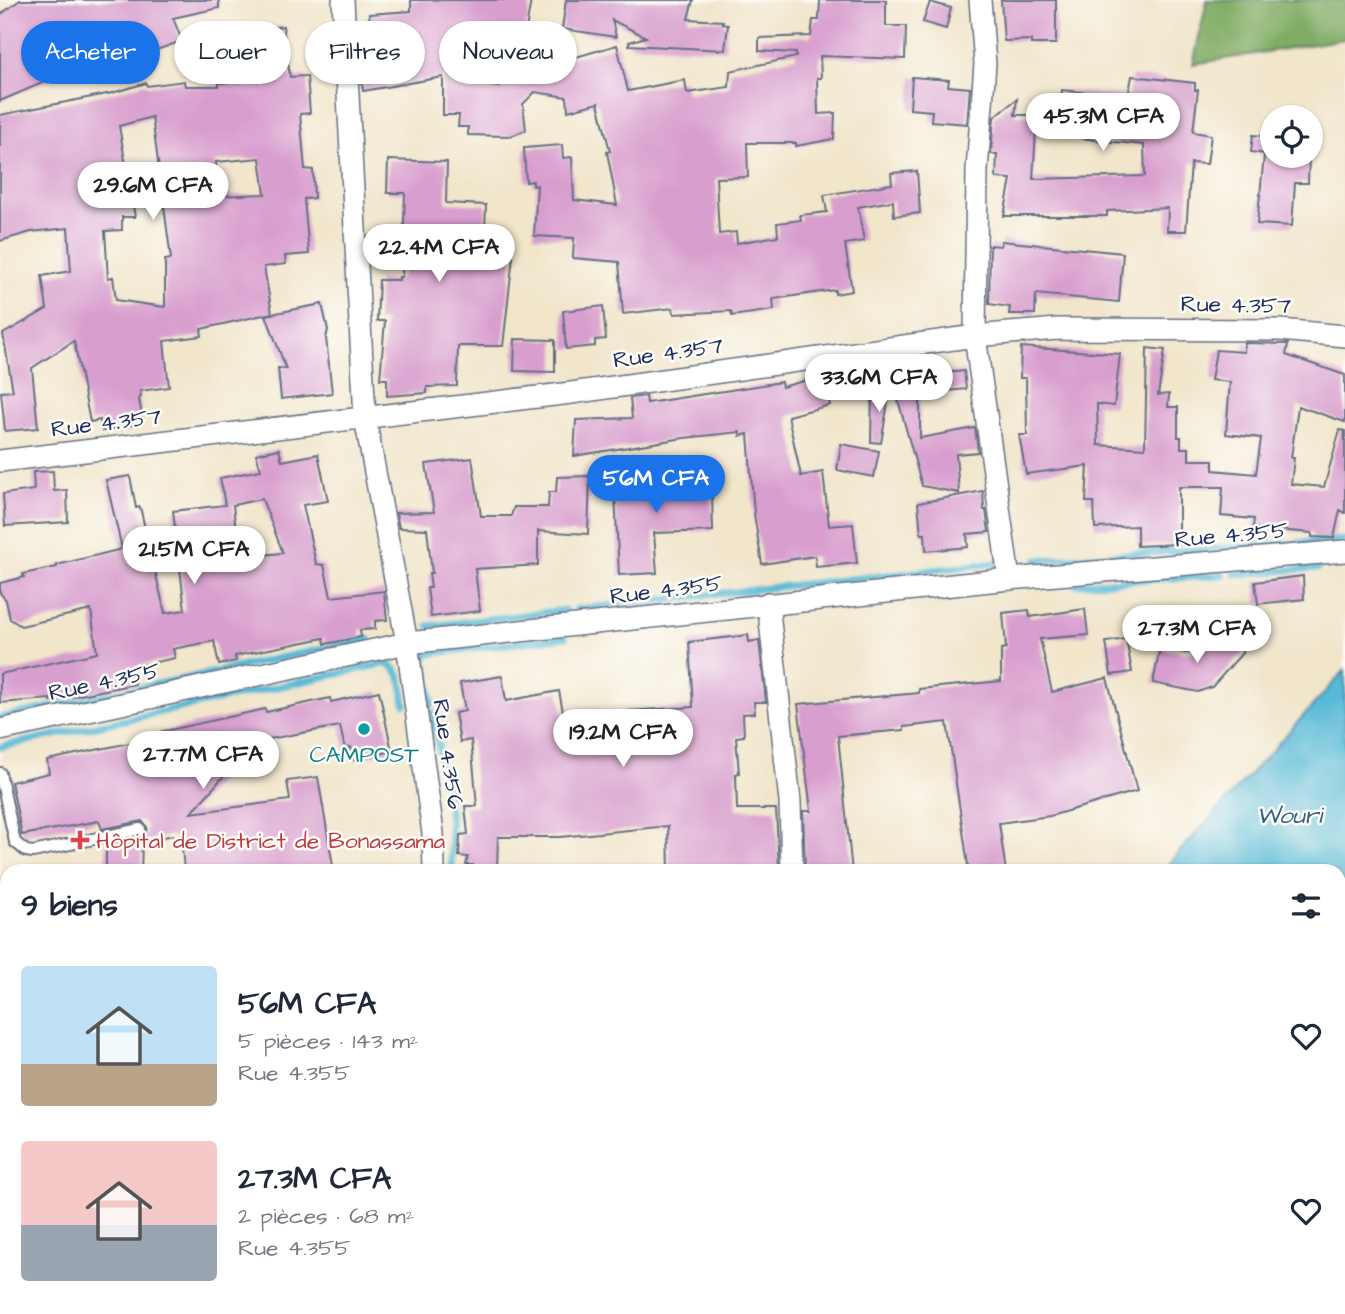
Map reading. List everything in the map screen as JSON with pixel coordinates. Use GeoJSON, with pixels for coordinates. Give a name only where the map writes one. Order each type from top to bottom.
{"type":"FeatureCollection","features":[{"type":"Feature","properties":{"kind":"street","name":"Rue 4.356"},"geometry":{"type":"LineString","coordinates":[[343,0],[365,418],[407,643],[433,833],[434,864]]}},
{"type":"Feature","properties":{"kind":"street"},"geometry":{"type":"LineString","coordinates":[[980,0],[985,64],[977,170],[975,336],[1009,579]]}},
{"type":"Feature","properties":{"kind":"street","name":"Rue 4.357"},"geometry":{"type":"LineString","coordinates":[[0,461],[571,393],[975,336],[1057,329],[1280,330],[1345,336]]}},
{"type":"Feature","properties":{"kind":"street","name":"Rue 4.355"},"geometry":{"type":"LineString","coordinates":[[0,730],[407,643],[1009,579],[1345,551]]}},
{"type":"Feature","properties":{"kind":"street"},"geometry":{"type":"LineString","coordinates":[[768,603],[790,801],[792,864]]}},
{"type":"Feature","properties":{"kind":"lane"},"geometry":{"type":"LineString","coordinates":[[0,773],[15,842],[26,851],[33,852],[141,829]]}},
{"type":"Feature","properties":{"kind":"green space"},"geometry":{"type":"Polygon","coordinates":[[[1207,0],[1345,0],[1345,39],[1193,64],[1207,0]]]}},
{"type":"Feature","properties":{"kind":"water","name":"Wouri"},"geometry":{"type":"Polygon","coordinates":[[[1345,670],[1345,864],[1168,864],[1345,670]]]}},
{"type":"Feature","properties":{"kind":"building"},"geometry":{"type":"Polygon","coordinates":[[[20,0],[219,0],[219,8],[173,18],[174,44],[160,49],[160,21],[21,21],[21,84],[40,84],[0,101],[0,15],[20,0]]]}},
{"type":"Feature","properties":{"kind":"building"},"geometry":{"type":"Polygon","coordinates":[[[411,0],[531,0],[527,21],[439,21],[439,78],[425,80],[425,21],[370,21],[369,14],[411,11],[411,0]]]}},
{"type":"Feature","properties":{"kind":"building"},"geometry":{"type":"Polygon","coordinates":[[[566,0],[693,0],[688,19],[723,21],[723,24],[728,25],[725,50],[629,45],[629,42],[646,37],[612,20],[616,37],[577,31],[577,21],[563,21],[566,0]]]}},
{"type":"Feature","properties":{"kind":"building"},"geometry":{"type":"Polygon","coordinates":[[[820,0],[886,0],[886,26],[906,26],[905,59],[820,56],[821,78],[817,78],[818,114],[835,113],[834,139],[796,146],[796,143],[747,143],[748,177],[716,178],[719,234],[736,232],[737,243],[778,236],[777,223],[801,220],[800,215],[827,212],[824,195],[892,184],[891,173],[917,171],[920,213],[894,216],[893,201],[858,207],[864,241],[845,244],[852,291],[835,294],[835,290],[773,299],[774,310],[732,316],[731,311],[674,314],[673,308],[623,314],[619,262],[573,258],[574,238],[534,236],[537,185],[533,186],[533,181],[526,182],[524,148],[562,145],[563,158],[572,157],[574,200],[617,205],[607,152],[610,151],[598,103],[568,111],[567,97],[535,92],[523,104],[526,130],[511,136],[468,135],[468,127],[458,127],[459,115],[443,115],[443,84],[500,87],[501,84],[577,84],[577,57],[617,45],[628,91],[685,80],[687,93],[729,87],[730,71],[796,57],[796,53],[759,51],[759,38],[811,36],[813,20],[819,20],[820,0]]]}},
{"type":"Feature","properties":{"kind":"building"},"geometry":{"type":"Polygon","coordinates":[[[1001,0],[1056,0],[1056,44],[1031,44],[1031,40],[1004,41],[1001,0]]]}},
{"type":"Feature","properties":{"kind":"building"},"geometry":{"type":"Polygon","coordinates":[[[930,2],[951,8],[946,29],[923,22],[930,2]]]}},
{"type":"Feature","properties":{"kind":"building"},"geometry":{"type":"Polygon","coordinates":[[[305,76],[310,113],[300,114],[305,169],[313,170],[314,198],[304,199],[309,254],[285,256],[286,264],[264,267],[272,313],[201,329],[202,336],[164,341],[169,387],[140,391],[143,423],[102,431],[100,420],[90,422],[74,341],[32,368],[38,428],[5,431],[1,392],[13,391],[3,334],[47,309],[42,276],[71,271],[68,228],[31,232],[0,241],[0,115],[112,93],[143,84],[147,86],[174,82],[185,86],[291,84],[291,77],[305,76]],[[152,117],[119,126],[135,217],[122,217],[122,230],[105,231],[108,278],[113,277],[116,300],[165,307],[165,260],[171,259],[152,117]],[[260,158],[216,162],[218,196],[265,194],[260,158]]]}},
{"type":"Feature","properties":{"kind":"building"},"geometry":{"type":"Polygon","coordinates":[[[1132,76],[1195,83],[1195,90],[1198,90],[1193,132],[1211,135],[1207,164],[1191,163],[1186,231],[1167,231],[1168,208],[1107,211],[1107,216],[1004,216],[1011,179],[996,178],[997,154],[991,154],[994,117],[1017,99],[1015,115],[1059,115],[1062,90],[1128,97],[1132,76]],[[1036,131],[1033,179],[1145,176],[1144,145],[1036,131]]]}},
{"type":"Feature","properties":{"kind":"building"},"geometry":{"type":"Polygon","coordinates":[[[912,77],[949,80],[948,86],[970,88],[967,124],[931,121],[932,111],[910,109],[912,77]]]}},
{"type":"Feature","properties":{"kind":"building"},"geometry":{"type":"Polygon","coordinates":[[[362,84],[403,84],[363,91],[362,84]]]}},
{"type":"Feature","properties":{"kind":"building"},"geometry":{"type":"Polygon","coordinates":[[[1253,135],[1260,136],[1260,153],[1251,152],[1253,135]]]}},
{"type":"Feature","properties":{"kind":"building"},"geometry":{"type":"Polygon","coordinates":[[[388,160],[447,162],[446,203],[486,205],[488,252],[513,256],[503,346],[458,346],[457,386],[427,387],[427,393],[387,396],[387,379],[380,379],[385,321],[377,321],[379,280],[399,280],[399,277],[402,277],[405,193],[387,193],[388,160]]]}},
{"type":"Feature","properties":{"kind":"building"},"geometry":{"type":"Polygon","coordinates":[[[1263,168],[1309,168],[1308,183],[1295,183],[1292,226],[1257,224],[1263,168]]]}},
{"type":"Feature","properties":{"kind":"building"},"geometry":{"type":"Polygon","coordinates":[[[1001,241],[1123,253],[1119,302],[1036,294],[1035,314],[1009,314],[1010,307],[989,304],[990,245],[1001,246],[1001,241]]]}},
{"type":"Feature","properties":{"kind":"building"},"geometry":{"type":"Polygon","coordinates":[[[322,304],[328,330],[326,338],[332,393],[281,399],[278,368],[286,369],[266,315],[322,304]]]}},
{"type":"Feature","properties":{"kind":"building"},"geometry":{"type":"Polygon","coordinates":[[[603,306],[606,339],[595,340],[595,346],[566,349],[563,311],[603,306]]]}},
{"type":"Feature","properties":{"kind":"building"},"geometry":{"type":"Polygon","coordinates":[[[515,339],[555,340],[555,372],[514,371],[515,339]]]}},
{"type":"Feature","properties":{"kind":"building"},"geometry":{"type":"Polygon","coordinates":[[[1244,343],[1288,344],[1286,355],[1345,375],[1345,422],[1298,406],[1291,458],[1294,458],[1291,484],[1324,487],[1340,430],[1345,431],[1345,513],[1340,510],[1334,538],[1312,537],[1312,533],[1253,528],[1254,519],[1221,516],[1223,487],[1179,487],[1179,544],[1137,546],[1137,526],[1095,528],[1094,502],[1086,502],[1088,466],[1026,474],[1019,435],[1027,435],[1026,378],[1020,378],[1021,347],[1120,354],[1114,406],[1097,404],[1098,445],[1145,448],[1147,348],[1165,350],[1158,395],[1169,394],[1168,407],[1178,407],[1178,437],[1181,437],[1181,448],[1189,448],[1189,460],[1213,460],[1213,470],[1256,474],[1261,438],[1226,434],[1230,382],[1211,380],[1216,350],[1244,352],[1244,343]]]}},
{"type":"Feature","properties":{"kind":"building"},"geometry":{"type":"Polygon","coordinates":[[[964,371],[966,389],[947,391],[945,373],[964,371]]]}},
{"type":"Feature","properties":{"kind":"building"},"geometry":{"type":"Polygon","coordinates":[[[822,376],[830,405],[788,416],[801,476],[823,472],[829,526],[853,524],[857,563],[816,567],[815,556],[762,564],[754,514],[748,434],[740,436],[740,432],[684,438],[574,456],[576,420],[632,418],[630,398],[646,396],[647,403],[781,382],[782,387],[822,376]]]}},
{"type":"Feature","properties":{"kind":"building"},"geometry":{"type":"Polygon","coordinates":[[[872,389],[890,391],[881,443],[871,442],[872,389]]]}},
{"type":"Feature","properties":{"kind":"building"},"geometry":{"type":"Polygon","coordinates":[[[895,389],[920,389],[920,438],[975,428],[978,452],[956,454],[959,493],[922,486],[895,389]]]}},
{"type":"Feature","properties":{"kind":"building"},"geometry":{"type":"Polygon","coordinates":[[[841,444],[879,451],[874,477],[837,470],[841,444]]]}},
{"type":"Feature","properties":{"kind":"building"},"geometry":{"type":"Polygon","coordinates":[[[279,449],[282,461],[318,454],[328,501],[303,505],[316,564],[324,565],[331,597],[384,591],[387,620],[375,621],[375,629],[360,630],[361,637],[325,644],[324,638],[235,656],[236,661],[219,665],[214,641],[173,649],[175,658],[132,667],[135,684],[51,701],[0,703],[0,674],[97,653],[91,610],[21,626],[10,619],[6,600],[0,593],[0,583],[24,577],[23,574],[122,549],[106,480],[130,476],[136,508],[140,507],[165,613],[185,610],[173,511],[225,505],[220,478],[261,470],[256,454],[279,449]],[[262,499],[233,505],[239,557],[283,553],[262,499]]]}},
{"type":"Feature","properties":{"kind":"building"},"geometry":{"type":"Polygon","coordinates":[[[472,458],[481,516],[511,516],[514,507],[548,507],[549,492],[556,492],[557,477],[590,476],[588,534],[538,531],[538,565],[475,569],[480,611],[431,617],[427,588],[431,588],[429,573],[432,573],[427,529],[399,528],[396,513],[434,512],[426,464],[472,458]]]}},
{"type":"Feature","properties":{"kind":"building"},"geometry":{"type":"Polygon","coordinates":[[[53,471],[54,491],[67,490],[68,522],[5,526],[3,494],[34,490],[33,472],[53,471]]]}},
{"type":"Feature","properties":{"kind":"building"},"geometry":{"type":"Polygon","coordinates":[[[687,471],[687,474],[692,473],[693,494],[712,493],[713,531],[654,533],[657,573],[619,575],[614,475],[687,471]]]}},
{"type":"Feature","properties":{"kind":"building"},"geometry":{"type":"Polygon","coordinates":[[[983,491],[989,532],[967,534],[968,547],[926,551],[925,534],[921,534],[918,503],[983,491]]]}},
{"type":"Feature","properties":{"kind":"building"},"geometry":{"type":"Polygon","coordinates":[[[1303,576],[1304,599],[1258,604],[1255,582],[1303,576]]]}},
{"type":"Feature","properties":{"kind":"building"},"geometry":{"type":"Polygon","coordinates":[[[1085,609],[1088,635],[1040,639],[1052,692],[1107,678],[1137,791],[1050,816],[999,823],[1005,864],[968,864],[947,722],[904,727],[904,730],[838,736],[851,864],[805,864],[803,811],[811,811],[798,704],[919,693],[919,689],[1001,681],[1001,649],[1006,648],[1003,613],[1029,610],[1030,617],[1085,609]]]}},
{"type":"Feature","properties":{"kind":"building"},"geometry":{"type":"Polygon","coordinates":[[[1217,629],[1243,652],[1212,687],[1198,692],[1153,683],[1160,648],[1186,653],[1198,650],[1217,629]]]}},
{"type":"Feature","properties":{"kind":"building"},"geometry":{"type":"Polygon","coordinates":[[[748,635],[749,642],[759,640],[766,702],[754,702],[755,713],[743,714],[744,736],[736,737],[739,773],[736,774],[737,809],[776,809],[779,864],[669,864],[668,826],[560,837],[498,837],[497,864],[466,864],[468,857],[459,856],[460,835],[468,834],[465,806],[477,806],[471,740],[460,742],[455,713],[465,711],[460,683],[502,676],[506,701],[559,691],[567,733],[630,730],[628,711],[693,707],[689,642],[748,635]]]}},
{"type":"Feature","properties":{"kind":"building"},"geometry":{"type":"Polygon","coordinates":[[[1126,639],[1132,672],[1111,675],[1106,642],[1126,639]]]}},
{"type":"Feature","properties":{"kind":"building"},"geometry":{"type":"Polygon","coordinates":[[[379,691],[392,751],[354,760],[351,747],[345,749],[340,726],[236,745],[239,759],[191,813],[290,800],[287,781],[318,777],[333,864],[183,864],[182,846],[176,847],[173,835],[142,842],[141,864],[106,864],[106,844],[145,835],[147,827],[142,821],[102,829],[99,821],[22,835],[11,782],[49,773],[47,760],[134,742],[164,747],[160,732],[265,709],[266,712],[330,698],[331,702],[379,691]]]}},
{"type":"Feature","properties":{"kind":"waterway"},"geometry":{"type":"LineString","coordinates":[[1037,560],[1345,540]]}},
{"type":"Feature","properties":{"kind":"waterway"},"geometry":{"type":"LineString","coordinates":[[577,609],[997,563]]}},
{"type":"Feature","properties":{"kind":"waterway"},"geometry":{"type":"LineString","coordinates":[[1235,574],[1318,568]]}},
{"type":"Feature","properties":{"kind":"waterway"},"geometry":{"type":"LineString","coordinates":[[1075,584],[1223,575]]}},
{"type":"Feature","properties":{"kind":"waterway"},"geometry":{"type":"LineString","coordinates":[[429,626],[565,610]]}},
{"type":"Feature","properties":{"kind":"waterway"},"geometry":{"type":"LineString","coordinates":[[432,703],[426,654],[565,637]]}},
{"type":"Feature","properties":{"kind":"waterway"},"geometry":{"type":"LineString","coordinates":[[0,718],[369,639]]}},
{"type":"Feature","properties":{"kind":"waterway"},"geometry":{"type":"LineString","coordinates":[[0,747],[383,664],[390,665],[398,673],[405,704]]}},
{"type":"Feature","properties":{"kind":"waterway"},"geometry":{"type":"LineString","coordinates":[[433,713],[450,817],[452,864]]}},
{"type":"Feature","properties":{"kind":"place","name":"CAMPOST"},"geometry":{"type":"Point","coordinates":[364,729]}},
{"type":"Feature","properties":{"kind":"place","name":"Hôpital de District de Bonassama"},"geometry":{"type":"Point","coordinates":[80,840]}}]}
